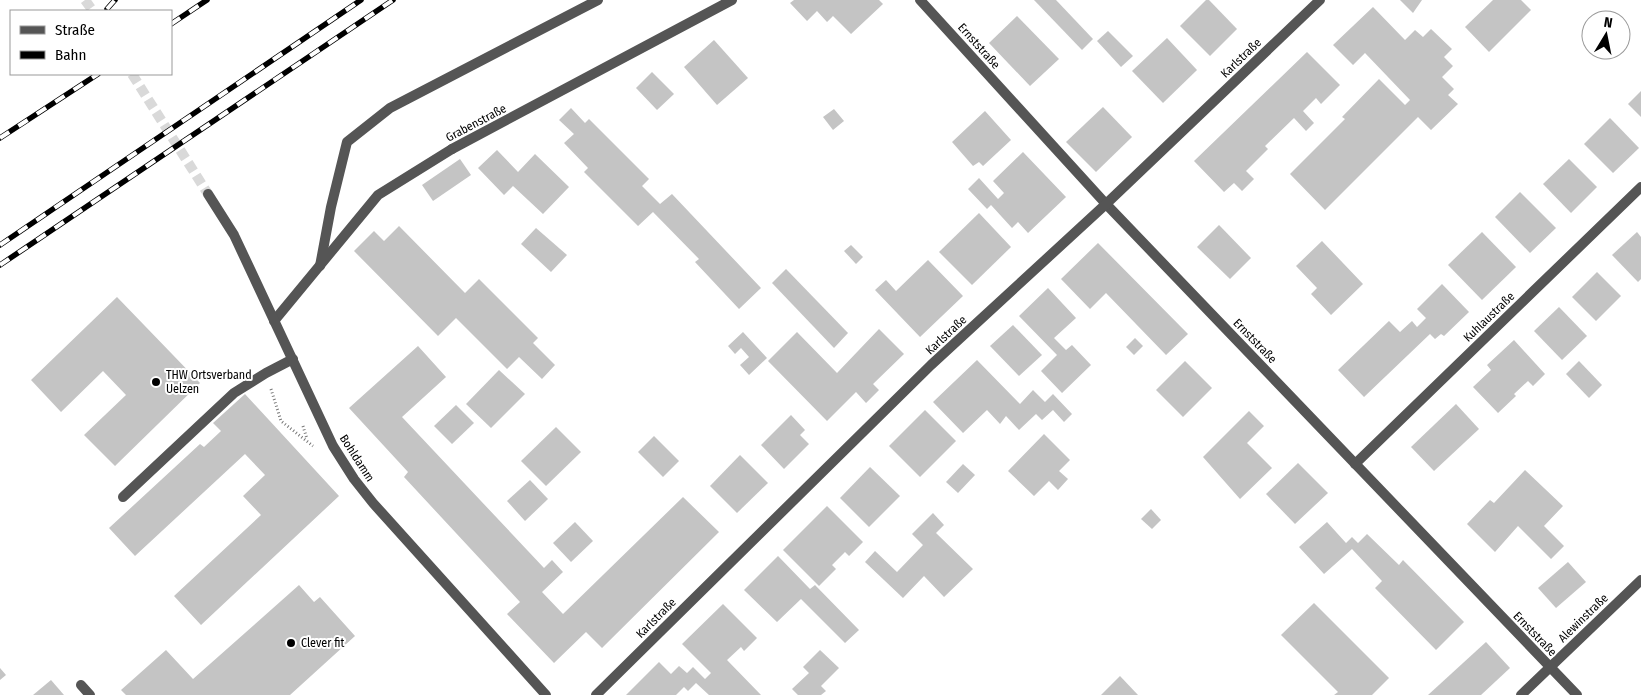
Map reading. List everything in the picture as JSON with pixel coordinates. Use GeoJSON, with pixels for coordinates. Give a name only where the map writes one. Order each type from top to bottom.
{"type":"FeatureCollection","features":[{"type":"Feature","properties":{"kind":"street"},"geometry":{"type":"LineString","coordinates":[[320,266],[331,207],[347,142],[390,108],[598,0]]}},
{"type":"Feature","properties":{"kind":"street","name":"Grabenstraße"},"geometry":{"type":"LineString","coordinates":[[274,321],[378,195],[452,150],[732,0]]}},
{"type":"Feature","properties":{"kind":"street","name":"Ernststraße"},"geometry":{"type":"LineString","coordinates":[[920,0],[1106,204],[1577,695]]}},
{"type":"Feature","properties":{"kind":"street","name":"Karlstraße"},"geometry":{"type":"LineString","coordinates":[[596,695],[931,365],[1106,204],[1320,0]]}},
{"type":"Feature","properties":{"kind":"street","name":"Kuhlaustraße"},"geometry":{"type":"LineString","coordinates":[[1355,464],[1641,187]]}},
{"type":"Feature","properties":{"kind":"street","name":"Bohldamm"},"geometry":{"type":"LineString","coordinates":[[208,194],[234,235],[333,446],[354,479],[373,503],[546,695]]}},
{"type":"Feature","properties":{"kind":"street"},"geometry":{"type":"LineString","coordinates":[[123,497],[234,393],[292,359]]}},
{"type":"Feature","properties":{"kind":"street","name":"Alewinstraße"},"geometry":{"type":"LineString","coordinates":[[1520,695],[1641,580]]}},
{"type":"Feature","properties":{"kind":"street"},"geometry":{"type":"LineString","coordinates":[[82,685],[90,695]]}},
{"type":"Feature","properties":{"kind":"path"},"geometry":{"type":"LineString","coordinates":[[266,373],[281,421],[318,450]]}},
{"type":"Feature","properties":{"kind":"building"},"geometry":{"type":"Polygon","coordinates":[[[794,0],[879,0],[883,4],[851,34],[833,16],[827,22],[817,11],[807,21],[790,3],[794,0]]]}},
{"type":"Feature","properties":{"kind":"building"},"geometry":{"type":"Polygon","coordinates":[[[1034,0],[1056,0],[1093,39],[1082,50],[1034,0]]]}},
{"type":"Feature","properties":{"kind":"building"},"geometry":{"type":"Polygon","coordinates":[[[1206,0],[1209,0],[1237,29],[1210,56],[1180,26],[1206,0]]]}},
{"type":"Feature","properties":{"kind":"building"},"geometry":{"type":"Polygon","coordinates":[[[1400,0],[1422,0],[1413,13],[1400,0]]]}},
{"type":"Feature","properties":{"kind":"building"},"geometry":{"type":"Polygon","coordinates":[[[1493,0],[1521,0],[1531,10],[1489,52],[1465,27],[1493,0]]]}},
{"type":"Feature","properties":{"kind":"building"},"geometry":{"type":"Polygon","coordinates":[[[1373,7],[1405,40],[1415,30],[1423,37],[1431,29],[1452,49],[1444,57],[1453,66],[1442,77],[1454,89],[1448,95],[1458,104],[1431,130],[1418,117],[1325,210],[1290,174],[1345,119],[1342,117],[1379,79],[1405,105],[1410,100],[1365,53],[1353,65],[1333,45],[1373,7]]]}},
{"type":"Feature","properties":{"kind":"building"},"geometry":{"type":"Polygon","coordinates":[[[1017,16],[1059,59],[1030,86],[989,43],[1017,16]]]}},
{"type":"Feature","properties":{"kind":"building"},"geometry":{"type":"Polygon","coordinates":[[[1108,31],[1133,56],[1121,67],[1097,41],[1108,31]]]}},
{"type":"Feature","properties":{"kind":"building"},"geometry":{"type":"Polygon","coordinates":[[[1167,38],[1197,70],[1163,103],[1132,71],[1167,38]]]}},
{"type":"Feature","properties":{"kind":"building"},"geometry":{"type":"Polygon","coordinates":[[[714,40],[748,78],[717,105],[684,67],[714,40]]]}},
{"type":"Feature","properties":{"kind":"building"},"geometry":{"type":"Polygon","coordinates":[[[1307,52],[1340,85],[1321,104],[1316,98],[1303,111],[1314,123],[1306,131],[1294,118],[1265,146],[1268,149],[1246,171],[1254,179],[1242,191],[1234,183],[1224,192],[1194,161],[1307,52]]]}},
{"type":"Feature","properties":{"kind":"building"},"geometry":{"type":"Polygon","coordinates":[[[652,72],[674,94],[657,110],[636,88],[652,72]]]}},
{"type":"Feature","properties":{"kind":"building"},"geometry":{"type":"Polygon","coordinates":[[[1641,91],[1641,117],[1628,104],[1641,91]]]}},
{"type":"Feature","properties":{"kind":"building"},"geometry":{"type":"Polygon","coordinates":[[[1103,107],[1132,137],[1096,172],[1066,142],[1103,107]]]}},
{"type":"Feature","properties":{"kind":"building"},"geometry":{"type":"Polygon","coordinates":[[[571,108],[585,123],[589,119],[649,179],[642,186],[660,204],[672,194],[761,288],[739,309],[695,262],[699,259],[653,212],[638,226],[584,172],[588,168],[564,143],[574,134],[559,120],[571,108]]]}},
{"type":"Feature","properties":{"kind":"building"},"geometry":{"type":"Polygon","coordinates":[[[834,109],[844,121],[833,130],[823,117],[834,109]]]}},
{"type":"Feature","properties":{"kind":"building"},"geometry":{"type":"Polygon","coordinates":[[[985,111],[1011,140],[983,166],[979,162],[973,166],[952,142],[985,111]]]}},
{"type":"Feature","properties":{"kind":"building"},"geometry":{"type":"Polygon","coordinates":[[[1610,118],[1639,148],[1613,173],[1584,144],[1610,118]]]}},
{"type":"Feature","properties":{"kind":"building"},"geometry":{"type":"Polygon","coordinates":[[[497,150],[518,172],[535,154],[569,187],[543,214],[513,186],[504,195],[478,168],[497,150]]]}},
{"type":"Feature","properties":{"kind":"building"},"geometry":{"type":"Polygon","coordinates":[[[1023,152],[1066,197],[1028,233],[1018,222],[1012,228],[991,205],[987,209],[968,189],[979,178],[998,199],[1004,193],[993,181],[1023,152]]]}},
{"type":"Feature","properties":{"kind":"building"},"geometry":{"type":"Polygon","coordinates":[[[460,159],[471,175],[433,201],[422,185],[460,159]]]}},
{"type":"Feature","properties":{"kind":"building"},"geometry":{"type":"Polygon","coordinates":[[[1569,159],[1597,187],[1571,213],[1543,184],[1569,159]]]}},
{"type":"Feature","properties":{"kind":"building"},"geometry":{"type":"Polygon","coordinates":[[[1520,192],[1556,228],[1530,253],[1495,217],[1520,192]]]}},
{"type":"Feature","properties":{"kind":"building"},"geometry":{"type":"Polygon","coordinates":[[[979,213],[1011,247],[972,285],[939,252],[979,213]]]}},
{"type":"Feature","properties":{"kind":"building"},"geometry":{"type":"Polygon","coordinates":[[[1219,225],[1251,258],[1230,279],[1197,247],[1219,225]]]}},
{"type":"Feature","properties":{"kind":"building"},"geometry":{"type":"Polygon","coordinates":[[[399,226],[465,293],[479,279],[538,338],[533,343],[555,365],[542,379],[519,357],[507,369],[456,318],[438,336],[354,251],[374,231],[384,241],[399,226]]]}},
{"type":"Feature","properties":{"kind":"building"},"geometry":{"type":"Polygon","coordinates":[[[536,228],[567,255],[551,272],[521,244],[536,228]]]}},
{"type":"Feature","properties":{"kind":"building"},"geometry":{"type":"Polygon","coordinates":[[[1482,232],[1516,267],[1482,300],[1448,265],[1482,232]]]}},
{"type":"Feature","properties":{"kind":"building"},"geometry":{"type":"Polygon","coordinates":[[[1637,232],[1641,237],[1641,279],[1638,282],[1612,255],[1637,232]]]}},
{"type":"Feature","properties":{"kind":"building"},"geometry":{"type":"Polygon","coordinates":[[[1322,241],[1363,284],[1331,315],[1311,294],[1317,288],[1296,266],[1322,241]]]}},
{"type":"Feature","properties":{"kind":"building"},"geometry":{"type":"Polygon","coordinates":[[[1098,243],[1188,334],[1166,355],[1106,293],[1090,309],[1061,279],[1098,243]]]}},
{"type":"Feature","properties":{"kind":"building"},"geometry":{"type":"Polygon","coordinates":[[[851,245],[863,257],[856,264],[844,251],[851,245]]]}},
{"type":"Feature","properties":{"kind":"building"},"geometry":{"type":"Polygon","coordinates":[[[928,260],[963,296],[920,337],[875,290],[886,280],[896,291],[928,260]]]}},
{"type":"Feature","properties":{"kind":"building"},"geometry":{"type":"Polygon","coordinates":[[[786,269],[848,333],[834,348],[772,283],[786,269]]]}},
{"type":"Feature","properties":{"kind":"building"},"geometry":{"type":"Polygon","coordinates":[[[1597,272],[1621,296],[1596,321],[1572,297],[1597,272]]]}},
{"type":"Feature","properties":{"kind":"building"},"geometry":{"type":"Polygon","coordinates":[[[1442,284],[1469,312],[1444,336],[1441,334],[1435,339],[1430,334],[1364,397],[1338,370],[1389,321],[1400,332],[1412,321],[1417,327],[1426,318],[1417,309],[1442,284]]]}},
{"type":"Feature","properties":{"kind":"building"},"geometry":{"type":"Polygon","coordinates":[[[1048,288],[1076,318],[1054,338],[1066,350],[1072,345],[1091,365],[1062,393],[1041,371],[1057,355],[1019,316],[1048,288]]]}},
{"type":"Feature","properties":{"kind":"building","name":"THW Ortsverband Uelzen"},"geometry":{"type":"Polygon","coordinates":[[[117,297],[200,383],[115,466],[84,435],[126,395],[103,371],[61,412],[31,380],[117,297]]]}},
{"type":"Feature","properties":{"kind":"building"},"geometry":{"type":"Polygon","coordinates":[[[1559,307],[1587,336],[1562,360],[1534,331],[1559,307]]]}},
{"type":"Feature","properties":{"kind":"building"},"geometry":{"type":"Polygon","coordinates":[[[1013,325],[1042,355],[1019,376],[990,346],[1013,325]]]}},
{"type":"Feature","properties":{"kind":"building"},"geometry":{"type":"Polygon","coordinates":[[[879,329],[904,354],[873,384],[879,390],[866,403],[856,392],[827,421],[768,361],[797,332],[837,373],[879,329]]]}},
{"type":"Feature","properties":{"kind":"building"},"geometry":{"type":"Polygon","coordinates":[[[743,332],[767,358],[749,375],[740,365],[749,357],[741,348],[735,354],[728,346],[743,332]]]}},
{"type":"Feature","properties":{"kind":"building"},"geometry":{"type":"Polygon","coordinates":[[[1135,338],[1143,346],[1134,355],[1126,347],[1135,338]]]}},
{"type":"Feature","properties":{"kind":"building"},"geometry":{"type":"Polygon","coordinates":[[[1514,340],[1545,374],[1533,386],[1528,381],[1514,394],[1516,396],[1498,413],[1473,387],[1491,370],[1487,365],[1514,340]]]}},
{"type":"Feature","properties":{"kind":"building"},"geometry":{"type":"Polygon","coordinates":[[[418,346],[446,377],[402,417],[544,568],[552,560],[563,572],[542,592],[563,614],[683,497],[719,532],[602,648],[586,632],[554,663],[507,614],[520,602],[404,477],[408,472],[349,408],[418,346]]]}},
{"type":"Feature","properties":{"kind":"building"},"geometry":{"type":"Polygon","coordinates":[[[977,360],[1020,404],[1033,390],[1045,402],[1053,394],[1072,414],[1064,422],[1053,410],[1042,420],[1036,414],[1019,430],[1006,416],[1000,424],[987,410],[963,433],[933,402],[977,360]]]}},
{"type":"Feature","properties":{"kind":"building"},"geometry":{"type":"Polygon","coordinates":[[[1185,361],[1212,388],[1183,417],[1156,390],[1185,361]]]}},
{"type":"Feature","properties":{"kind":"building"},"geometry":{"type":"Polygon","coordinates":[[[1579,361],[1602,385],[1589,398],[1566,374],[1579,361]]]}},
{"type":"Feature","properties":{"kind":"building"},"geometry":{"type":"Polygon","coordinates":[[[499,370],[525,394],[491,428],[466,404],[499,370]]]}},
{"type":"Feature","properties":{"kind":"building"},"geometry":{"type":"Polygon","coordinates":[[[245,394],[339,496],[201,625],[174,596],[261,515],[243,496],[265,475],[245,454],[135,556],[109,528],[200,444],[204,447],[221,431],[213,423],[245,394]]]}},
{"type":"Feature","properties":{"kind":"building"},"geometry":{"type":"Polygon","coordinates":[[[1456,404],[1479,429],[1434,471],[1411,447],[1456,404]]]}},
{"type":"Feature","properties":{"kind":"building"},"geometry":{"type":"Polygon","coordinates":[[[456,405],[474,423],[452,444],[434,426],[456,405]]]}},
{"type":"Feature","properties":{"kind":"building"},"geometry":{"type":"Polygon","coordinates":[[[925,410],[956,441],[920,477],[889,446],[925,410]]]}},
{"type":"Feature","properties":{"kind":"building"},"geometry":{"type":"Polygon","coordinates":[[[1249,411],[1264,426],[1247,443],[1272,468],[1240,499],[1203,457],[1249,411]]]}},
{"type":"Feature","properties":{"kind":"building"},"geometry":{"type":"Polygon","coordinates":[[[791,415],[805,430],[800,435],[809,444],[784,469],[761,445],[791,415]]]}},
{"type":"Feature","properties":{"kind":"building"},"geometry":{"type":"Polygon","coordinates":[[[556,427],[581,452],[546,486],[521,461],[556,427]]]}},
{"type":"Feature","properties":{"kind":"building"},"geometry":{"type":"Polygon","coordinates":[[[1044,434],[1070,460],[1059,471],[1068,479],[1058,490],[1049,481],[1034,496],[1008,471],[1044,434]]]}},
{"type":"Feature","properties":{"kind":"building"},"geometry":{"type":"Polygon","coordinates":[[[654,436],[679,461],[663,477],[638,452],[654,436]]]}},
{"type":"Feature","properties":{"kind":"building"},"geometry":{"type":"Polygon","coordinates":[[[740,455],[768,483],[737,513],[710,486],[740,455]]]}},
{"type":"Feature","properties":{"kind":"building"},"geometry":{"type":"Polygon","coordinates":[[[1298,463],[1328,493],[1295,524],[1266,494],[1298,463]]]}},
{"type":"Feature","properties":{"kind":"building"},"geometry":{"type":"Polygon","coordinates":[[[963,464],[975,475],[958,493],[946,482],[963,464]]]}},
{"type":"Feature","properties":{"kind":"building"},"geometry":{"type":"Polygon","coordinates":[[[870,467],[900,496],[869,527],[840,498],[870,467]]]}},
{"type":"Feature","properties":{"kind":"building"},"geometry":{"type":"Polygon","coordinates":[[[1525,470],[1563,506],[1544,526],[1564,546],[1551,559],[1518,526],[1495,552],[1467,524],[1490,500],[1494,503],[1525,470]]]}},
{"type":"Feature","properties":{"kind":"building"},"geometry":{"type":"Polygon","coordinates":[[[530,480],[548,499],[525,521],[507,501],[530,480]]]}},
{"type":"Feature","properties":{"kind":"building"},"geometry":{"type":"Polygon","coordinates":[[[827,506],[863,542],[849,556],[845,552],[832,565],[836,569],[819,586],[783,550],[827,506]]]}},
{"type":"Feature","properties":{"kind":"building"},"geometry":{"type":"Polygon","coordinates":[[[1151,509],[1161,520],[1152,529],[1141,519],[1151,509]]]}},
{"type":"Feature","properties":{"kind":"building"},"geometry":{"type":"Polygon","coordinates":[[[933,513],[944,525],[936,533],[973,569],[944,597],[924,576],[903,598],[865,562],[875,551],[897,572],[923,545],[912,534],[933,513]]]}},
{"type":"Feature","properties":{"kind":"building"},"geometry":{"type":"Polygon","coordinates":[[[575,522],[593,541],[571,562],[553,543],[575,522]]]}},
{"type":"Feature","properties":{"kind":"building"},"geometry":{"type":"Polygon","coordinates":[[[1327,522],[1346,543],[1352,537],[1358,543],[1367,534],[1399,565],[1403,560],[1464,622],[1436,650],[1375,588],[1382,581],[1352,549],[1324,574],[1299,547],[1327,522]]]}},
{"type":"Feature","properties":{"kind":"building"},"geometry":{"type":"Polygon","coordinates":[[[778,556],[810,589],[815,585],[859,630],[845,643],[801,599],[777,622],[744,590],[778,556]]]}},
{"type":"Feature","properties":{"kind":"building"},"geometry":{"type":"Polygon","coordinates":[[[1568,562],[1586,582],[1556,608],[1538,588],[1568,562]]]}},
{"type":"Feature","properties":{"kind":"building","name":"Clever fit"},"geometry":{"type":"Polygon","coordinates":[[[299,585],[314,602],[320,597],[355,636],[290,695],[126,695],[121,690],[166,650],[193,679],[299,585]]]}},
{"type":"Feature","properties":{"kind":"building"},"geometry":{"type":"Polygon","coordinates":[[[1314,603],[1389,678],[1372,695],[1334,695],[1338,692],[1281,635],[1314,603]]]}},
{"type":"Feature","properties":{"kind":"building"},"geometry":{"type":"Polygon","coordinates":[[[723,604],[757,638],[744,651],[741,647],[727,660],[761,695],[709,695],[696,683],[688,691],[684,687],[676,695],[626,695],[659,662],[671,674],[679,666],[687,673],[693,667],[705,679],[711,673],[682,644],[723,604]]]}},
{"type":"Feature","properties":{"kind":"building"},"geometry":{"type":"Polygon","coordinates":[[[1486,642],[1510,668],[1481,695],[1428,695],[1486,642]]]}},
{"type":"Feature","properties":{"kind":"building"},"geometry":{"type":"Polygon","coordinates":[[[820,650],[839,668],[821,686],[826,691],[821,695],[798,695],[792,689],[809,673],[803,667],[820,650]]]}},
{"type":"Feature","properties":{"kind":"building"},"geometry":{"type":"Polygon","coordinates":[[[0,668],[6,675],[0,680],[0,668]]]}},
{"type":"Feature","properties":{"kind":"building"},"geometry":{"type":"Polygon","coordinates":[[[1120,676],[1138,695],[1101,695],[1120,676]]]}},
{"type":"Feature","properties":{"kind":"building"},"geometry":{"type":"Polygon","coordinates":[[[51,680],[64,695],[33,695],[51,680]]]}},
{"type":"Feature","properties":{"kind":"tunnel"},"geometry":{"type":"LineString","coordinates":[[85,0],[92,10]]}},
{"type":"Feature","properties":{"kind":"tunnel"},"geometry":{"type":"LineString","coordinates":[[133,75],[208,194]]}},
{"type":"Feature","properties":{"kind":"railway"},"geometry":{"type":"LineString","coordinates":[[107,9],[115,0]]}},
{"type":"Feature","properties":{"kind":"railway"},"geometry":{"type":"LineString","coordinates":[[172,23],[207,0]]}},
{"type":"Feature","properties":{"kind":"railway"},"geometry":{"type":"LineString","coordinates":[[0,245],[361,0]]}},
{"type":"Feature","properties":{"kind":"railway"},"geometry":{"type":"LineString","coordinates":[[0,265],[393,0]]}},
{"type":"Feature","properties":{"kind":"railway"},"geometry":{"type":"LineString","coordinates":[[0,138],[96,75]]}},
{"type":"Feature","properties":{"kind":"place","name":"THW Ortsverband Uelzen"},"geometry":{"type":"Point","coordinates":[156,382]}},
{"type":"Feature","properties":{"kind":"place","name":"Clever fit"},"geometry":{"type":"Point","coordinates":[291,643]}}]}
